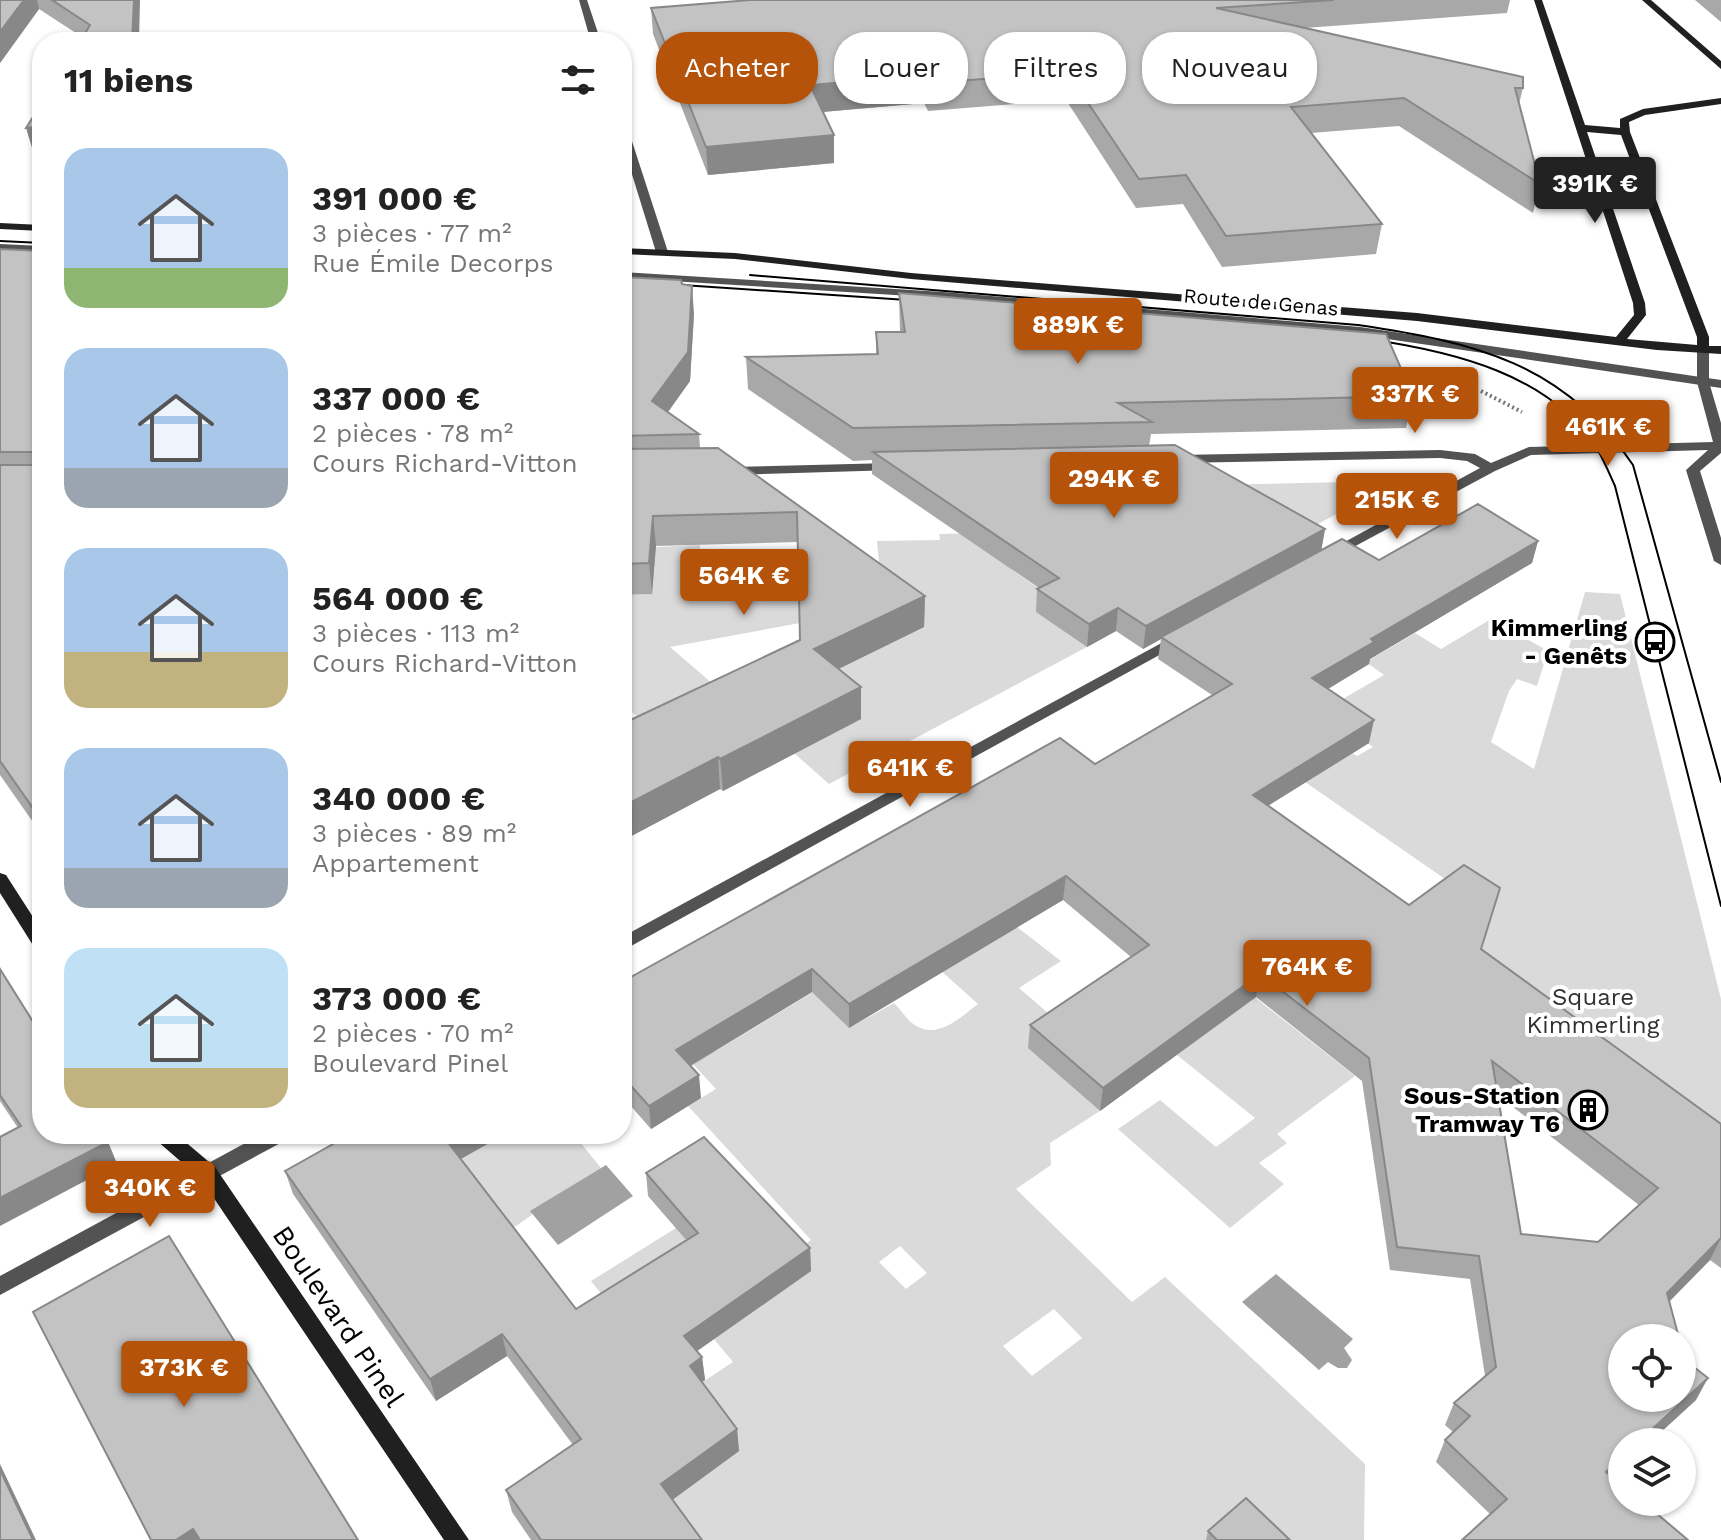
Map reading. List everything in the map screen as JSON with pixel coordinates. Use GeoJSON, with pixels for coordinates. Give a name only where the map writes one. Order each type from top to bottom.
{"type":"FeatureCollection","features":[{"type":"Feature","properties":{"kind":"street"},"geometry":{"type":"LineString","coordinates":[[583,0],[593,32]]}},
{"type":"Feature","properties":{"kind":"street"},"geometry":{"type":"LineString","coordinates":[[1538,0],[1639,303],[1640,315],[1636,325],[1620,340]]}},
{"type":"Feature","properties":{"kind":"street"},"geometry":{"type":"LineString","coordinates":[[1646,0],[1721,66]]}},
{"type":"Feature","properties":{"kind":"street"},"geometry":{"type":"LineString","coordinates":[[1721,101],[1654,110],[1630,116],[1624,121],[1625,132],[1703,337],[1703,382],[1721,446]]}},
{"type":"Feature","properties":{"kind":"street"},"geometry":{"type":"LineString","coordinates":[[1654,110],[1721,109]]}},
{"type":"Feature","properties":{"kind":"street"},"geometry":{"type":"LineString","coordinates":[[1581,128],[1625,132]]}},
{"type":"Feature","properties":{"kind":"street"},"geometry":{"type":"LineString","coordinates":[[632,158],[662,252]]}},
{"type":"Feature","properties":{"kind":"street"},"geometry":{"type":"LineString","coordinates":[[0,226],[32,228]]}},
{"type":"Feature","properties":{"kind":"street"},"geometry":{"type":"LineString","coordinates":[[0,247],[32,249]]}},
{"type":"Feature","properties":{"kind":"street","name":"Route de Genas"},"geometry":{"type":"LineString","coordinates":[[632,251],[735,256],[911,276],[1417,317],[1721,350]]}},
{"type":"Feature","properties":{"kind":"street","name":"Route de Genas"},"geometry":{"type":"LineString","coordinates":[[632,276],[927,294],[1360,331],[1721,384]]}},
{"type":"Feature","properties":{"kind":"street"},"geometry":{"type":"LineString","coordinates":[[1323,560],[1490,468],[1529,451],[1721,446]]}},
{"type":"Feature","properties":{"kind":"street"},"geometry":{"type":"LineString","coordinates":[[1721,446],[1693,470],[1721,561]]}},
{"type":"Feature","properties":{"kind":"street"},"geometry":{"type":"LineString","coordinates":[[1171,460],[1440,454],[1470,457],[1490,468]]}},
{"type":"Feature","properties":{"kind":"street"},"geometry":{"type":"LineString","coordinates":[[716,471],[905,466]]}},
{"type":"Feature","properties":{"kind":"street"},"geometry":{"type":"LineString","coordinates":[[632,940],[1193,631]]}},
{"type":"Feature","properties":{"kind":"street"},"geometry":{"type":"LineString","coordinates":[[0,879],[32,929]]}},
{"type":"Feature","properties":{"kind":"street","name":"Boulevard Pinel"},"geometry":{"type":"LineString","coordinates":[[175,1144],[208,1173],[457,1540]]}},
{"type":"Feature","properties":{"kind":"street"},"geometry":{"type":"LineString","coordinates":[[0,1286],[261,1144]]}},
{"type":"Feature","properties":{"kind":"green space"},"geometry":{"type":"Polygon","coordinates":[[[1393,481],[1294,537],[1210,485],[1393,481]]]}},
{"type":"Feature","properties":{"kind":"green space"},"geometry":{"type":"Polygon","coordinates":[[[999,490],[1012,570],[1057,601],[1087,647],[829,784],[794,753],[804,672],[882,596],[877,541],[940,540],[939,534],[977,533],[999,490]]]}},
{"type":"Feature","properties":{"kind":"green space"},"geometry":{"type":"Polygon","coordinates":[[[700,545],[699,563],[799,559],[800,623],[670,647],[735,703],[665,739],[632,712],[632,595],[652,594],[656,547],[700,545]]]}},
{"type":"Feature","properties":{"kind":"green space","name":"Square Kimmerling"},"geometry":{"type":"Polygon","coordinates":[[[1585,592],[1620,594],[1721,999],[1721,1268],[1458,1065],[1458,888],[1279,764],[1326,737],[1357,756],[1373,747],[1322,711],[1384,675],[1366,662],[1415,633],[1441,649],[1491,619],[1548,651],[1537,686],[1517,679],[1509,691],[1491,742],[1534,769],[1585,592]]]}},
{"type":"Feature","properties":{"kind":"green space"},"geometry":{"type":"Polygon","coordinates":[[[1017,927],[1061,961],[1019,988],[1062,1025],[1029,1048],[1100,1111],[1050,1143],[1051,1165],[1016,1189],[1132,1302],[1165,1277],[1365,1464],[1364,1540],[642,1540],[692,1389],[733,1362],[694,1315],[614,1310],[591,1281],[676,1228],[749,1314],[791,1285],[794,1252],[811,1240],[688,1106],[716,1089],[678,1048],[716,1051],[813,992],[849,1028],[894,1003],[918,1027],[926,1030],[942,1028],[978,1004],[929,960],[1017,927]],[[900,1246],[879,1262],[906,1289],[927,1273],[900,1246]],[[1054,1309],[1003,1346],[1032,1376],[1082,1338],[1054,1309]]]}},
{"type":"Feature","properties":{"kind":"green space"},"geometry":{"type":"Polygon","coordinates":[[[1174,934],[1355,1076],[1277,1134],[1287,1143],[1259,1163],[1284,1184],[1230,1228],[1118,1129],[1160,1100],[1216,1147],[1255,1118],[1177,1055],[1174,934]]]}},
{"type":"Feature","properties":{"kind":"green space"},"geometry":{"type":"Polygon","coordinates":[[[487,1144],[582,1144],[601,1168],[531,1211],[533,1214],[505,1234],[398,1195],[487,1144]]]}},
{"type":"Feature","properties":{"kind":"shaded area"},"geometry":{"type":"Polygon","coordinates":[[[606,1165],[633,1196],[558,1245],[530,1211],[606,1165]]]}},
{"type":"Feature","properties":{"kind":"shaded area"},"geometry":{"type":"Polygon","coordinates":[[[1276,1274],[1353,1339],[1344,1348],[1352,1360],[1347,1368],[1338,1368],[1328,1362],[1319,1370],[1242,1302],[1276,1274]]]}},
{"type":"Feature","properties":{"kind":"building"},"geometry":{"type":"Polygon","coordinates":[[[0,0],[24,0],[0,32],[0,0]]]}},
{"type":"Feature","properties":{"kind":"building"},"geometry":{"type":"Polygon","coordinates":[[[52,0],[134,0],[132,32],[86,32],[90,25],[52,0]]]}},
{"type":"Feature","properties":{"kind":"building"},"geometry":{"type":"Polygon","coordinates":[[[750,0],[1334,0],[1216,8],[1523,77],[1523,88],[1515,88],[1540,184],[1404,98],[1291,107],[1382,224],[1226,236],[1186,175],[1139,179],[1089,104],[1126,104],[1126,32],[984,32],[984,79],[968,80],[968,32],[834,32],[834,83],[818,84],[818,32],[660,32],[651,8],[750,0]]]}},
{"type":"Feature","properties":{"kind":"building"},"geometry":{"type":"Polygon","coordinates":[[[818,102],[834,135],[706,147],[689,104],[818,102]]]}},
{"type":"Feature","properties":{"kind":"building"},"geometry":{"type":"Polygon","coordinates":[[[0,249],[32,251],[32,452],[0,452],[0,249]]]}},
{"type":"Feature","properties":{"kind":"building"},"geometry":{"type":"Polygon","coordinates":[[[632,278],[681,280],[682,284],[692,286],[688,352],[652,401],[699,434],[632,436],[632,278]]]}},
{"type":"Feature","properties":{"kind":"building"},"geometry":{"type":"Polygon","coordinates":[[[899,293],[1386,334],[1413,396],[1118,403],[1152,422],[853,428],[746,357],[878,354],[876,332],[905,332],[899,293]]]}},
{"type":"Feature","properties":{"kind":"building"},"geometry":{"type":"Polygon","coordinates":[[[1175,445],[1325,529],[1146,626],[1118,608],[1089,624],[1037,589],[1059,578],[873,452],[1175,445]]]}},
{"type":"Feature","properties":{"kind":"building"},"geometry":{"type":"Polygon","coordinates":[[[718,448],[925,596],[814,649],[861,687],[632,802],[632,719],[800,640],[797,512],[653,516],[649,563],[632,564],[632,449],[718,448]]]}},
{"type":"Feature","properties":{"kind":"building"},"geometry":{"type":"Polygon","coordinates":[[[0,465],[32,465],[32,807],[0,761],[0,465]]]}},
{"type":"Feature","properties":{"kind":"building"},"geometry":{"type":"Polygon","coordinates":[[[1478,504],[1538,541],[1371,639],[1374,642],[1312,678],[1374,720],[1253,795],[1409,905],[1464,865],[1500,888],[1481,949],[1721,1124],[1721,1238],[1667,1293],[1675,1324],[1608,1324],[1608,1412],[1671,1412],[1653,1428],[1608,1428],[1608,1516],[1660,1516],[1688,1540],[1462,1540],[1507,1499],[1445,1440],[1470,1416],[1454,1403],[1496,1367],[1479,1256],[1397,1247],[1369,1058],[1260,974],[1103,1088],[1030,1025],[1149,945],[1066,876],[849,1004],[812,969],[676,1050],[699,1075],[649,1106],[632,1087],[632,976],[1060,738],[1095,764],[1232,684],[1161,637],[1342,539],[1379,560],[1478,504]],[[1492,1061],[1521,1234],[1598,1242],[1658,1188],[1492,1061]]]}},
{"type":"Feature","properties":{"kind":"building"},"geometry":{"type":"Polygon","coordinates":[[[0,969],[32,1020],[32,1144],[104,1144],[0,1198],[0,1137],[21,1126],[0,1095],[0,969]]]}},
{"type":"Feature","properties":{"kind":"building"},"geometry":{"type":"Polygon","coordinates":[[[704,1137],[810,1248],[684,1336],[702,1357],[690,1366],[737,1429],[661,1484],[702,1540],[541,1540],[506,1490],[581,1439],[502,1334],[430,1379],[285,1171],[333,1144],[449,1144],[576,1309],[698,1233],[646,1173],[704,1137]]]}},
{"type":"Feature","properties":{"kind":"building"},"geometry":{"type":"Polygon","coordinates":[[[169,1236],[358,1540],[200,1540],[193,1529],[176,1540],[151,1540],[33,1312],[169,1236]]]}},
{"type":"Feature","properties":{"kind":"building"},"geometry":{"type":"Polygon","coordinates":[[[1696,1369],[1708,1378],[1696,1389],[1696,1369]]]}},
{"type":"Feature","properties":{"kind":"building"},"geometry":{"type":"Polygon","coordinates":[[[0,1470],[33,1540],[0,1540],[0,1470]]]}},
{"type":"Feature","properties":{"kind":"building"},"geometry":{"type":"Polygon","coordinates":[[[1246,1498],[1290,1540],[1217,1540],[1208,1531],[1246,1498]]]}},
{"type":"Feature","properties":{"kind":"tram line"},"geometry":{"type":"LineString","coordinates":[[0,241],[32,243]]}},
{"type":"Feature","properties":{"kind":"tram line"},"geometry":{"type":"LineString","coordinates":[[750,275],[1358,325],[1478,350],[1546,380],[1577,402],[1606,430],[1633,465],[1721,782]]}},
{"type":"Feature","properties":{"kind":"tram line"},"geometry":{"type":"LineString","coordinates":[[632,282],[922,301]]}},
{"type":"Feature","properties":{"kind":"tram line"},"geometry":{"type":"LineString","coordinates":[[1368,339],[1465,359],[1528,385],[1555,403],[1579,425],[1599,452],[1615,486],[1721,906]]}},
{"type":"Feature","properties":{"kind":"place","name":"Kimmerling - Genêts"},"geometry":{"type":"Point","coordinates":[1655,642]}},
{"type":"Feature","properties":{"kind":"place","name":"Sous-Station Tramway T6"},"geometry":{"type":"Point","coordinates":[1588,1110]}}]}
